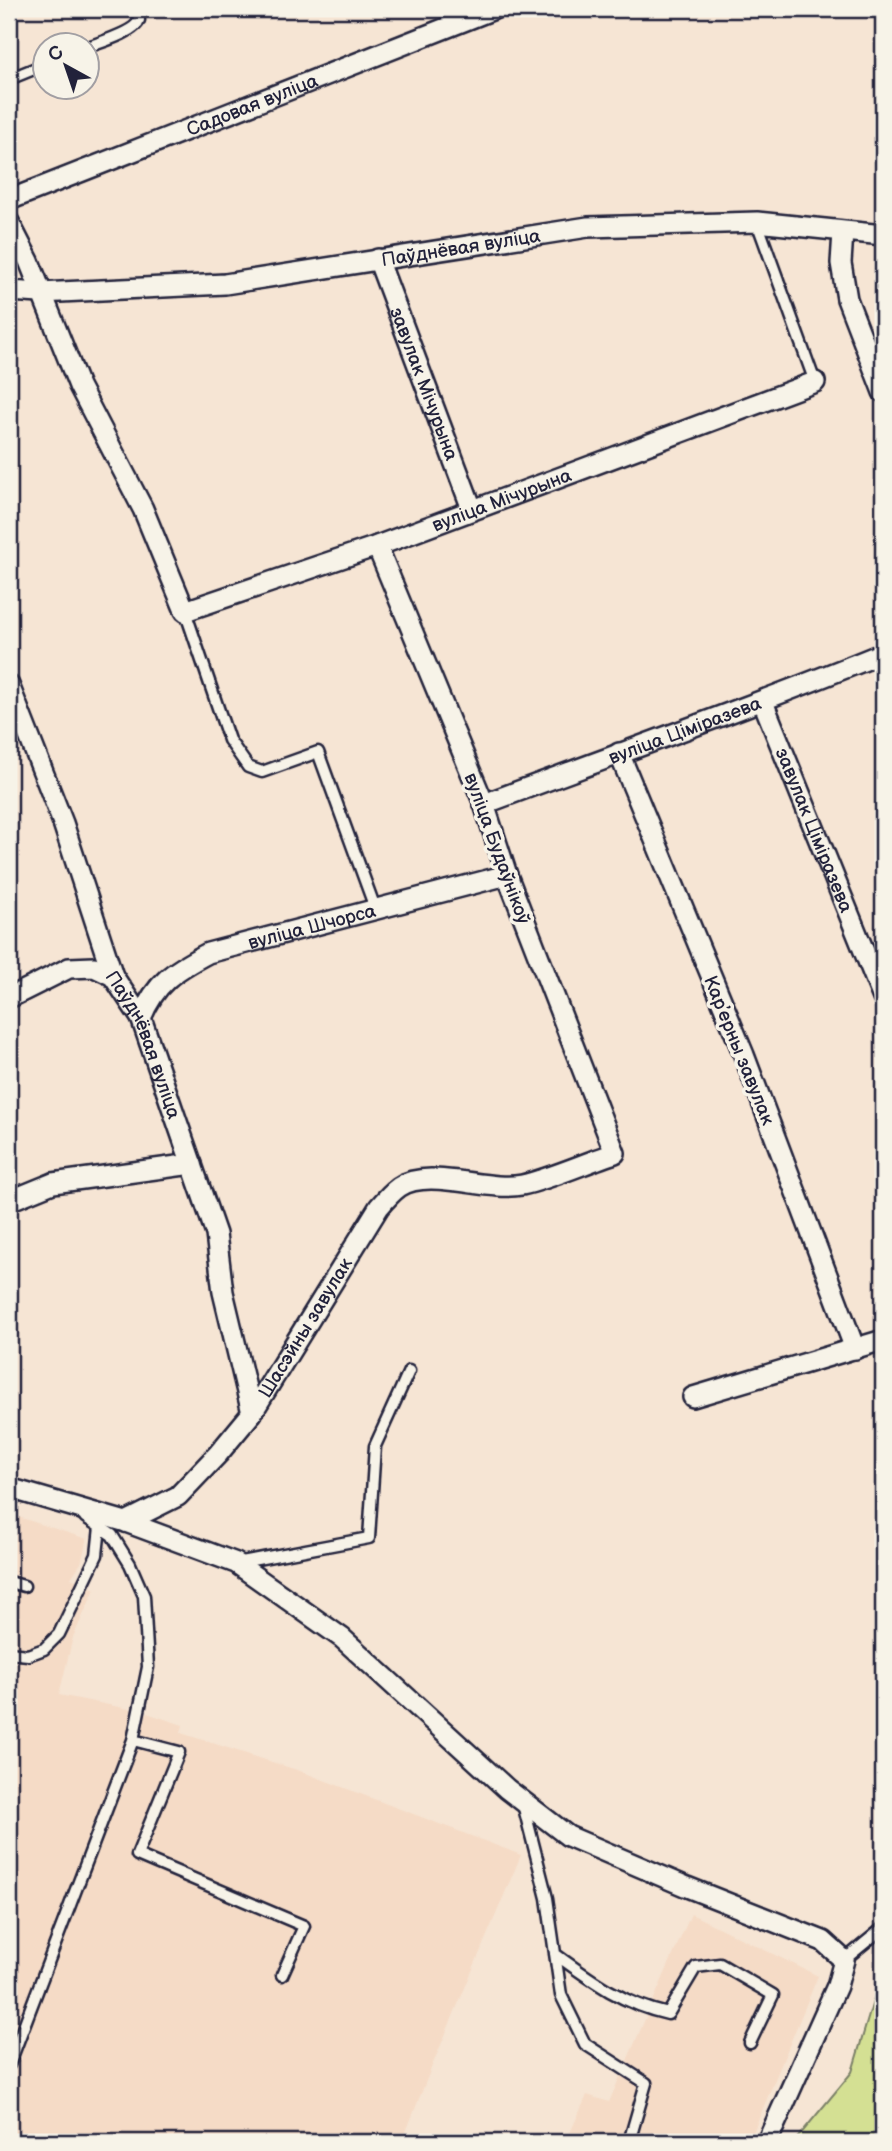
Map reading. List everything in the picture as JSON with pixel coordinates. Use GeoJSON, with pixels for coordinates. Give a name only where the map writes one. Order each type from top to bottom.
{"type":"FeatureCollection","features":[{"type":"Feature","properties":{"kind":"street","name":"Садовая вуліца"},"geometry":{"type":"LineString","coordinates":[[9,200],[494,9]]}},
{"type":"Feature","properties":{"kind":"street","name":"Паўднёвая вуліца"},"geometry":{"type":"LineString","coordinates":[[9,292],[40,293],[225,284],[588,227],[757,222],[883,235]]}},
{"type":"Feature","properties":{"kind":"street"},"geometry":{"type":"LineString","coordinates":[[9,223],[29,261],[79,386],[143,509],[186,611]]}},
{"type":"Feature","properties":{"kind":"street"},"geometry":{"type":"LineString","coordinates":[[843,232],[841,263],[847,299],[883,392]]}},
{"type":"Feature","properties":{"kind":"street","name":"завулак Мічурына"},"geometry":{"type":"LineString","coordinates":[[378,259],[472,509]]}},
{"type":"Feature","properties":{"kind":"street","name":"вуліца Мічурына"},"geometry":{"type":"LineString","coordinates":[[186,611],[377,546],[815,382]]}},
{"type":"Feature","properties":{"kind":"street","name":"вуліца Будаўнікоў"},"geometry":{"type":"LineString","coordinates":[[377,546],[484,804],[508,875],[615,1153]]}},
{"type":"Feature","properties":{"kind":"street","name":"вуліца Ціміразева"},"geometry":{"type":"LineString","coordinates":[[484,804],[763,702],[883,653]]}},
{"type":"Feature","properties":{"kind":"street","name":"Паўднёвая вуліца"},"geometry":{"type":"LineString","coordinates":[[9,685],[63,823],[113,976],[141,1018],[216,1234],[223,1292],[252,1413]]}},
{"type":"Feature","properties":{"kind":"street","name":"завулак Ціміразева"},"geometry":{"type":"LineString","coordinates":[[763,702],[883,998]]}},
{"type":"Feature","properties":{"kind":"street","name":"Карʼерны завулак"},"geometry":{"type":"LineString","coordinates":[[619,753],[744,1055],[855,1349]]}},
{"type":"Feature","properties":{"kind":"street","name":"вуліца Шчорса"},"geometry":{"type":"LineString","coordinates":[[141,1018],[150,996],[179,968],[208,953],[508,875]]}},
{"type":"Feature","properties":{"kind":"street"},"geometry":{"type":"LineString","coordinates":[[9,998],[69,968],[94,967],[113,976]]}},
{"type":"Feature","properties":{"kind":"street","name":"Шасэйны завулак"},"geometry":{"type":"LineString","coordinates":[[126,1522],[178,1496],[252,1413],[379,1207],[400,1186],[442,1179],[490,1186],[522,1185],[615,1153]]}},
{"type":"Feature","properties":{"kind":"street"},"geometry":{"type":"LineString","coordinates":[[9,1201],[53,1183],[192,1164]]}},
{"type":"Feature","properties":{"kind":"street"},"geometry":{"type":"LineString","coordinates":[[693,1397],[883,1340]]}},
{"type":"Feature","properties":{"kind":"street"},"geometry":{"type":"LineString","coordinates":[[9,1488],[126,1522],[236,1563],[342,1639],[522,1800],[568,1836],[823,1941],[844,1960],[837,1986],[766,2142]]}},
{"type":"Feature","properties":{"kind":"lane"},"geometry":{"type":"LineString","coordinates":[[102,41],[136,26],[139,21],[137,9]]}},
{"type":"Feature","properties":{"kind":"lane"},"geometry":{"type":"LineString","coordinates":[[9,79],[32,70]]}},
{"type":"Feature","properties":{"kind":"lane"},"geometry":{"type":"LineString","coordinates":[[757,222],[815,382]]}},
{"type":"Feature","properties":{"kind":"lane"},"geometry":{"type":"LineString","coordinates":[[186,611],[229,740],[247,767],[262,772],[318,752],[375,908]]}},
{"type":"Feature","properties":{"kind":"lane"},"geometry":{"type":"LineString","coordinates":[[236,1563],[369,1538],[374,1446],[409,1371]]}},
{"type":"Feature","properties":{"kind":"lane"},"geometry":{"type":"LineString","coordinates":[[9,2065],[133,1740],[148,1667],[144,1596],[130,1564],[112,1535],[66,1505]]}},
{"type":"Feature","properties":{"kind":"lane"},"geometry":{"type":"LineString","coordinates":[[9,1653],[29,1655],[44,1649],[59,1634],[97,1555],[100,1527]]}},
{"type":"Feature","properties":{"kind":"lane"},"geometry":{"type":"LineString","coordinates":[[9,1582],[24,1586]]}},
{"type":"Feature","properties":{"kind":"lane"},"geometry":{"type":"LineString","coordinates":[[133,1740],[179,1752],[137,1854],[303,1926],[282,1975]]}},
{"type":"Feature","properties":{"kind":"lane"},"geometry":{"type":"LineString","coordinates":[[522,1800],[547,1898],[561,1995],[585,2044],[646,2082],[629,2142]]}},
{"type":"Feature","properties":{"kind":"lane"},"geometry":{"type":"LineString","coordinates":[[844,1960],[883,1928]]}},
{"type":"Feature","properties":{"kind":"lane"},"geometry":{"type":"LineString","coordinates":[[555,1954],[604,1990],[649,2010],[668,2014],[696,1967],[720,1964],[773,1995],[750,2043]]}},
{"type":"Feature","properties":{"kind":"shaded area"},"geometry":{"type":"Polygon","coordinates":[[[9,1514],[87,1539],[81,1563],[71,1578],[95,1589],[73,1637],[59,1695],[144,1712],[183,1725],[181,1733],[300,1771],[521,1855],[402,2142],[9,2142],[9,1514]]]}},
{"type":"Feature","properties":{"kind":"shaded area"},"geometry":{"type":"Polygon","coordinates":[[[691,1914],[818,1976],[749,2142],[566,2142],[587,2095],[609,2102],[691,1914]]]}},
{"type":"Feature","properties":{"kind":"green space"},"geometry":{"type":"Polygon","coordinates":[[[883,1968],[883,2142],[794,2142],[852,2072],[883,1968]]]}}]}
